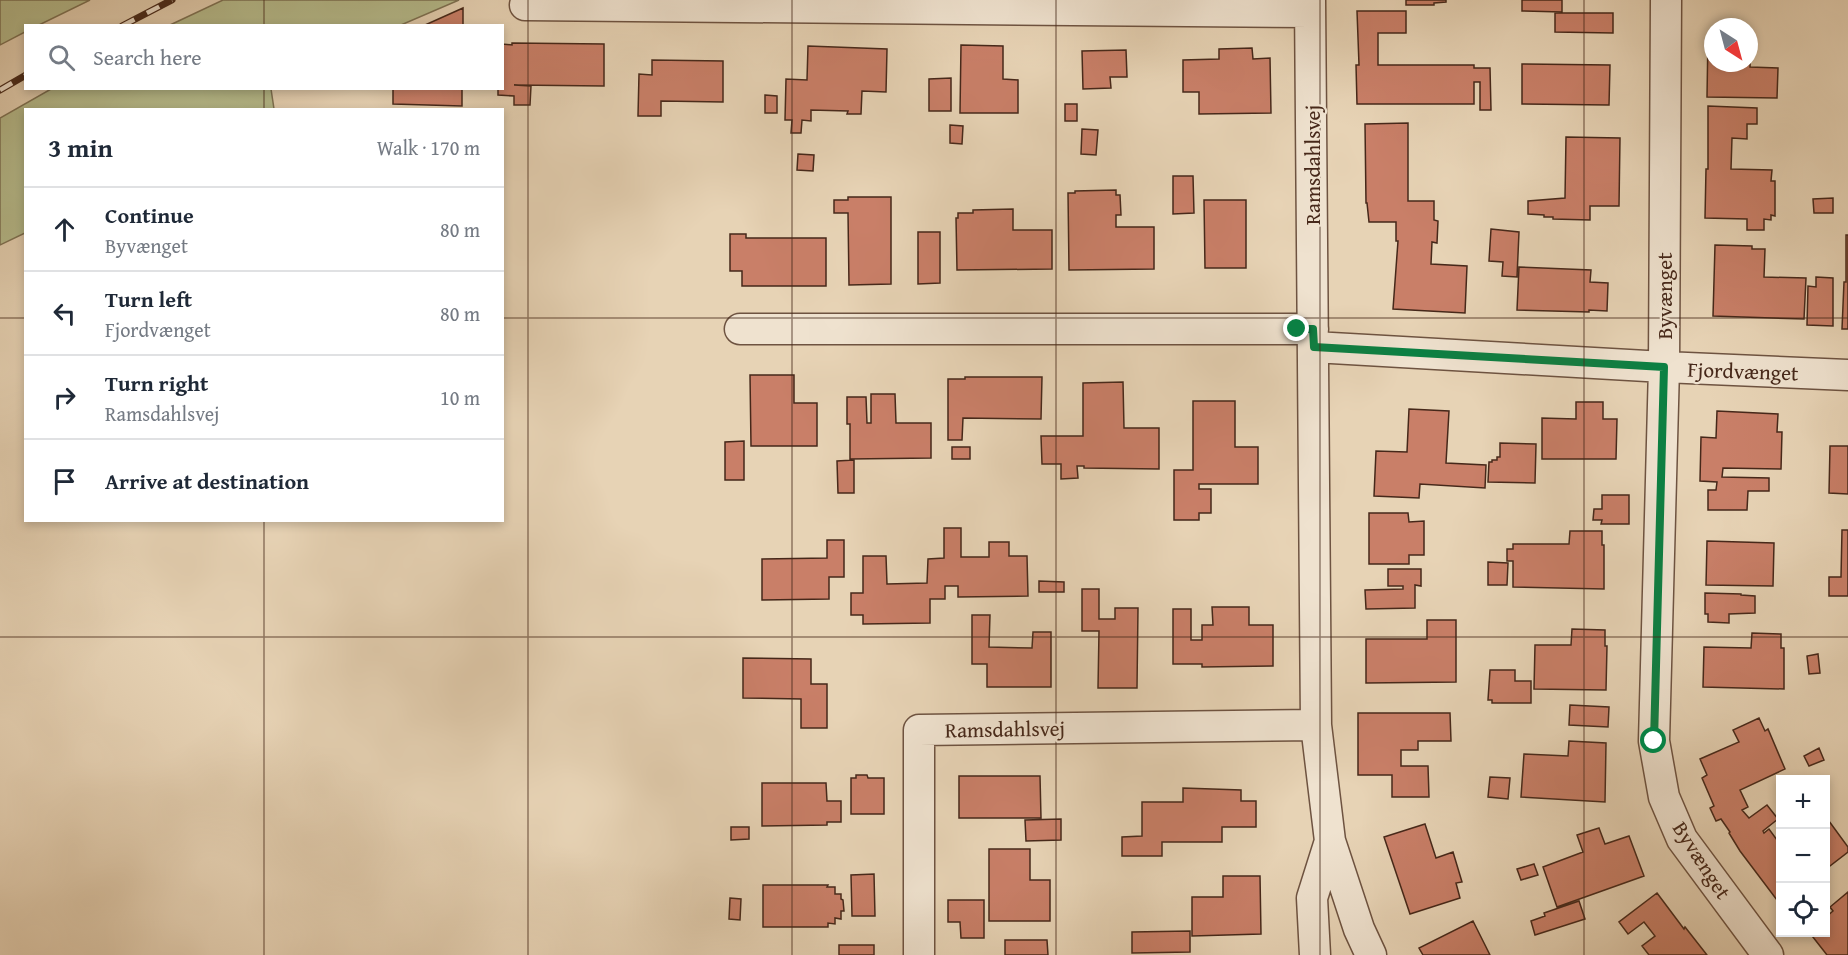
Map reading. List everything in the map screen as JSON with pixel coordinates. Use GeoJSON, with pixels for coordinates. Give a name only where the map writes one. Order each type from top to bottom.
{"type":"FeatureCollection","features":[{"type":"Feature","properties":{"kind":"street","name":"Byvænget"},"geometry":{"type":"LineString","coordinates":[[1666,0],[1664,367],[1654,741],[1664,797],[1682,839],[1768,955]]}},
{"type":"Feature","properties":{"kind":"street"},"geometry":{"type":"LineString","coordinates":[[525,5],[1310,6]]}},
{"type":"Feature","properties":{"kind":"street","name":"Ramsdahlsvej"},"geometry":{"type":"LineString","coordinates":[[1310,6],[1316,725],[1330,841],[1359,929],[1371,955]]}},
{"type":"Feature","properties":{"kind":"street"},"geometry":{"type":"LineString","coordinates":[[741,329],[1313,338]]}},
{"type":"Feature","properties":{"kind":"street","name":"Fjordvænget"},"geometry":{"type":"LineString","coordinates":[[1313,338],[1664,367],[1848,375]]}},
{"type":"Feature","properties":{"kind":"street","name":"Ramsdahlsvej"},"geometry":{"type":"LineString","coordinates":[[920,955],[919,730],[1316,725]]}},
{"type":"Feature","properties":{"kind":"street","name":"Ramsdahlsvej"},"geometry":{"type":"LineString","coordinates":[[1315,955],[1312,898],[1330,841]]}},
{"type":"Feature","properties":{"kind":"green space"},"geometry":{"type":"Polygon","coordinates":[[[0,0],[90,0],[41,24],[24,24],[24,33],[0,45],[0,0]]]}},
{"type":"Feature","properties":{"kind":"green space"},"geometry":{"type":"Polygon","coordinates":[[[223,0],[459,0],[403,24],[172,24],[223,0]]]}},
{"type":"Feature","properties":{"kind":"green space"},"geometry":{"type":"Polygon","coordinates":[[[49,90],[271,90],[274,108],[24,108],[24,233],[0,245],[0,118],[49,90]]]}},
{"type":"Feature","properties":{"kind":"building"},"geometry":{"type":"Polygon","coordinates":[[[1406,0],[1446,0],[1446,2],[1434,3],[1434,5],[1406,5],[1406,0]]]}},
{"type":"Feature","properties":{"kind":"building"},"geometry":{"type":"Polygon","coordinates":[[[1522,0],[1562,0],[1562,12],[1522,11],[1522,0]]]}},
{"type":"Feature","properties":{"kind":"building"},"geometry":{"type":"Polygon","coordinates":[[[463,8],[463,24],[427,24],[463,8]]]}},
{"type":"Feature","properties":{"kind":"building"},"geometry":{"type":"Polygon","coordinates":[[[1357,11],[1406,11],[1406,33],[1378,33],[1378,65],[1474,65],[1474,68],[1490,68],[1491,110],[1480,110],[1480,82],[1474,82],[1474,104],[1357,104],[1356,65],[1359,65],[1357,11]]]}},
{"type":"Feature","properties":{"kind":"building"},"geometry":{"type":"Polygon","coordinates":[[[1555,13],[1613,13],[1613,33],[1555,32],[1555,13]]]}},
{"type":"Feature","properties":{"kind":"building"},"geometry":{"type":"Polygon","coordinates":[[[512,43],[604,44],[604,86],[514,85],[531,86],[530,105],[514,105],[514,96],[498,95],[498,90],[504,90],[504,44],[512,45],[512,43]]]}},
{"type":"Feature","properties":{"kind":"building"},"geometry":{"type":"Polygon","coordinates":[[[961,45],[1003,46],[1003,79],[1018,80],[1018,113],[960,113],[961,45]]]}},
{"type":"Feature","properties":{"kind":"building"},"geometry":{"type":"Polygon","coordinates":[[[808,46],[887,49],[886,92],[862,91],[861,114],[847,114],[848,111],[811,110],[811,121],[802,120],[801,133],[791,133],[792,120],[785,120],[786,79],[807,80],[808,46]]]}},
{"type":"Feature","properties":{"kind":"building"},"geometry":{"type":"Polygon","coordinates":[[[1252,48],[1253,59],[1270,58],[1271,113],[1199,114],[1199,92],[1183,92],[1183,60],[1219,59],[1219,49],[1252,48]]]}},
{"type":"Feature","properties":{"kind":"building"},"geometry":{"type":"Polygon","coordinates":[[[1126,50],[1127,77],[1110,77],[1111,88],[1083,89],[1082,51],[1126,50]]]}},
{"type":"Feature","properties":{"kind":"building"},"geometry":{"type":"Polygon","coordinates":[[[652,60],[723,61],[723,102],[661,101],[661,116],[638,116],[639,74],[652,75],[652,60]]]}},
{"type":"Feature","properties":{"kind":"building"},"geometry":{"type":"Polygon","coordinates":[[[1522,64],[1610,65],[1609,105],[1522,104],[1522,64]]]}},
{"type":"Feature","properties":{"kind":"building"},"geometry":{"type":"Polygon","coordinates":[[[1758,67],[1778,68],[1777,98],[1707,97],[1707,72],[1758,72],[1758,67]]]}},
{"type":"Feature","properties":{"kind":"building"},"geometry":{"type":"Polygon","coordinates":[[[951,78],[951,111],[929,111],[929,79],[951,78]]]}},
{"type":"Feature","properties":{"kind":"building"},"geometry":{"type":"Polygon","coordinates":[[[393,90],[462,90],[462,106],[393,104],[393,90]]]}},
{"type":"Feature","properties":{"kind":"building"},"geometry":{"type":"Polygon","coordinates":[[[765,95],[777,96],[777,113],[765,113],[765,95]]]}},
{"type":"Feature","properties":{"kind":"building"},"geometry":{"type":"Polygon","coordinates":[[[1065,104],[1077,104],[1077,121],[1065,121],[1065,104]]]}},
{"type":"Feature","properties":{"kind":"building"},"geometry":{"type":"Polygon","coordinates":[[[1708,106],[1757,108],[1757,124],[1747,124],[1747,139],[1732,138],[1731,169],[1772,170],[1771,181],[1775,181],[1775,216],[1771,215],[1771,220],[1764,219],[1764,230],[1747,230],[1747,219],[1705,218],[1708,106]]]}},
{"type":"Feature","properties":{"kind":"building"},"geometry":{"type":"Polygon","coordinates":[[[1408,123],[1408,201],[1434,201],[1434,220],[1438,221],[1437,243],[1432,242],[1431,264],[1467,266],[1465,313],[1393,309],[1398,241],[1396,241],[1396,222],[1369,222],[1366,203],[1365,124],[1408,123]]]}},
{"type":"Feature","properties":{"kind":"building"},"geometry":{"type":"Polygon","coordinates":[[[950,125],[963,126],[962,144],[950,143],[950,125]]]}},
{"type":"Feature","properties":{"kind":"building"},"geometry":{"type":"Polygon","coordinates":[[[1082,129],[1098,130],[1096,155],[1081,154],[1082,129]]]}},
{"type":"Feature","properties":{"kind":"building"},"geometry":{"type":"Polygon","coordinates":[[[1566,137],[1620,138],[1619,206],[1590,206],[1590,220],[1553,219],[1553,217],[1544,217],[1544,215],[1528,214],[1528,201],[1565,198],[1566,137]]]}},
{"type":"Feature","properties":{"kind":"building"},"geometry":{"type":"Polygon","coordinates":[[[798,154],[814,155],[813,171],[797,170],[798,154]]]}},
{"type":"Feature","properties":{"kind":"building"},"geometry":{"type":"Polygon","coordinates":[[[1173,176],[1193,176],[1194,213],[1173,214],[1173,176]]]}},
{"type":"Feature","properties":{"kind":"building"},"geometry":{"type":"Polygon","coordinates":[[[1116,190],[1116,195],[1120,195],[1121,215],[1116,215],[1116,227],[1154,227],[1154,269],[1069,270],[1068,193],[1116,190]]]}},
{"type":"Feature","properties":{"kind":"building"},"geometry":{"type":"Polygon","coordinates":[[[848,197],[891,197],[891,284],[849,285],[848,213],[834,213],[834,200],[848,200],[848,197]]]}},
{"type":"Feature","properties":{"kind":"building"},"geometry":{"type":"Polygon","coordinates":[[[1833,198],[1833,213],[1814,213],[1813,199],[1833,198]]]}},
{"type":"Feature","properties":{"kind":"building"},"geometry":{"type":"Polygon","coordinates":[[[1204,200],[1246,200],[1246,268],[1205,268],[1204,200]]]}},
{"type":"Feature","properties":{"kind":"building"},"geometry":{"type":"Polygon","coordinates":[[[1013,209],[1013,230],[1052,230],[1052,269],[957,270],[956,218],[958,218],[958,213],[973,213],[973,210],[1013,209]]]}},
{"type":"Feature","properties":{"kind":"building"},"geometry":{"type":"Polygon","coordinates":[[[1491,229],[1519,232],[1517,277],[1502,276],[1503,262],[1489,261],[1491,229]]]}},
{"type":"Feature","properties":{"kind":"building"},"geometry":{"type":"Polygon","coordinates":[[[918,232],[940,232],[940,283],[918,284],[918,232]]]}},
{"type":"Feature","properties":{"kind":"building"},"geometry":{"type":"Polygon","coordinates":[[[730,234],[746,234],[746,238],[826,238],[826,286],[742,286],[742,271],[730,271],[730,234]]]}},
{"type":"Feature","properties":{"kind":"building"},"geometry":{"type":"Polygon","coordinates":[[[1846,235],[1848,235],[1848,329],[1842,329],[1844,282],[1846,282],[1846,235]]]}},
{"type":"Feature","properties":{"kind":"building"},"geometry":{"type":"Polygon","coordinates":[[[1715,245],[1752,246],[1752,249],[1765,249],[1764,277],[1806,278],[1804,319],[1713,316],[1715,245]]]}},
{"type":"Feature","properties":{"kind":"building"},"geometry":{"type":"Polygon","coordinates":[[[1519,267],[1591,270],[1590,282],[1608,283],[1607,311],[1517,310],[1519,267]]]}},
{"type":"Feature","properties":{"kind":"building"},"geometry":{"type":"Polygon","coordinates":[[[1816,277],[1833,278],[1833,326],[1807,325],[1808,286],[1816,287],[1816,277]]]}},
{"type":"Feature","properties":{"kind":"building"},"geometry":{"type":"Polygon","coordinates":[[[750,375],[794,375],[794,403],[817,403],[817,446],[751,446],[750,375]]]}},
{"type":"Feature","properties":{"kind":"building"},"geometry":{"type":"Polygon","coordinates":[[[965,377],[1042,377],[1041,419],[963,418],[962,440],[948,440],[948,379],[965,379],[965,377]]]}},
{"type":"Feature","properties":{"kind":"building"},"geometry":{"type":"Polygon","coordinates":[[[1123,382],[1124,428],[1159,428],[1159,469],[1077,466],[1078,478],[1061,479],[1061,464],[1042,464],[1041,436],[1083,436],[1083,383],[1123,382]]]}},
{"type":"Feature","properties":{"kind":"building"},"geometry":{"type":"Polygon","coordinates":[[[871,394],[895,394],[896,423],[931,423],[931,458],[850,459],[847,397],[866,397],[867,423],[871,423],[871,394]]]}},
{"type":"Feature","properties":{"kind":"building"},"geometry":{"type":"Polygon","coordinates":[[[1193,401],[1235,401],[1235,447],[1258,447],[1258,484],[1199,484],[1199,489],[1211,489],[1211,513],[1199,513],[1199,520],[1174,520],[1174,470],[1193,470],[1193,401]]]}},
{"type":"Feature","properties":{"kind":"building"},"geometry":{"type":"Polygon","coordinates":[[[1576,402],[1603,402],[1603,419],[1617,419],[1616,459],[1542,459],[1542,418],[1576,419],[1576,402]]]}},
{"type":"Feature","properties":{"kind":"building"},"geometry":{"type":"Polygon","coordinates":[[[1409,409],[1449,411],[1446,463],[1486,465],[1485,488],[1420,484],[1419,498],[1374,496],[1376,451],[1407,452],[1409,409]]]}},
{"type":"Feature","properties":{"kind":"building"},"geometry":{"type":"Polygon","coordinates":[[[1717,411],[1778,414],[1777,432],[1782,432],[1781,469],[1723,468],[1722,477],[1769,478],[1769,491],[1748,491],[1747,510],[1708,510],[1708,490],[1716,490],[1717,482],[1700,481],[1701,437],[1716,438],[1717,411]]]}},
{"type":"Feature","properties":{"kind":"building"},"geometry":{"type":"Polygon","coordinates":[[[744,441],[744,480],[725,480],[725,442],[744,441]]]}},
{"type":"Feature","properties":{"kind":"building"},"geometry":{"type":"Polygon","coordinates":[[[1500,443],[1536,444],[1535,483],[1488,482],[1489,462],[1500,457],[1500,443]]]}},
{"type":"Feature","properties":{"kind":"building"},"geometry":{"type":"Polygon","coordinates":[[[1830,446],[1848,446],[1848,494],[1829,493],[1830,446]]]}},
{"type":"Feature","properties":{"kind":"building"},"geometry":{"type":"Polygon","coordinates":[[[952,447],[970,447],[970,459],[952,459],[952,447]]]}},
{"type":"Feature","properties":{"kind":"building"},"geometry":{"type":"Polygon","coordinates":[[[854,460],[854,493],[838,493],[837,461],[854,460]]]}},
{"type":"Feature","properties":{"kind":"building"},"geometry":{"type":"Polygon","coordinates":[[[1602,495],[1629,495],[1629,524],[1601,524],[1602,520],[1593,520],[1594,509],[1602,509],[1602,495]]]}},
{"type":"Feature","properties":{"kind":"building"},"geometry":{"type":"Polygon","coordinates":[[[1369,513],[1408,513],[1409,522],[1424,521],[1424,555],[1409,555],[1409,564],[1369,564],[1369,513]]]}},
{"type":"Feature","properties":{"kind":"building"},"geometry":{"type":"Polygon","coordinates":[[[944,528],[961,528],[961,557],[989,557],[989,542],[1009,542],[1009,556],[1027,556],[1028,596],[958,597],[958,586],[945,586],[945,599],[930,599],[930,623],[863,624],[863,615],[851,615],[851,593],[863,593],[863,556],[886,556],[887,584],[927,583],[928,559],[944,558],[944,528]]]}},
{"type":"Feature","properties":{"kind":"building"},"geometry":{"type":"Polygon","coordinates":[[[1842,530],[1848,530],[1848,596],[1829,596],[1829,577],[1841,577],[1842,530]]]}},
{"type":"Feature","properties":{"kind":"building"},"geometry":{"type":"Polygon","coordinates":[[[1570,531],[1602,531],[1604,589],[1513,587],[1513,561],[1507,561],[1507,549],[1513,549],[1513,544],[1569,544],[1570,531]]]}},
{"type":"Feature","properties":{"kind":"building"},"geometry":{"type":"Polygon","coordinates":[[[827,540],[844,540],[844,577],[829,577],[829,599],[762,600],[762,559],[827,558],[827,540]]]}},
{"type":"Feature","properties":{"kind":"building"},"geometry":{"type":"Polygon","coordinates":[[[1707,541],[1774,543],[1773,586],[1706,585],[1707,541]]]}},
{"type":"Feature","properties":{"kind":"building"},"geometry":{"type":"Polygon","coordinates":[[[1488,562],[1508,563],[1507,585],[1488,585],[1488,562]]]}},
{"type":"Feature","properties":{"kind":"building"},"geometry":{"type":"Polygon","coordinates":[[[1388,569],[1421,569],[1421,586],[1415,585],[1415,608],[1366,609],[1365,590],[1403,589],[1403,586],[1388,586],[1388,569]]]}},
{"type":"Feature","properties":{"kind":"building"},"geometry":{"type":"Polygon","coordinates":[[[1039,581],[1064,582],[1064,592],[1039,592],[1039,581]]]}},
{"type":"Feature","properties":{"kind":"building"},"geometry":{"type":"Polygon","coordinates":[[[1082,589],[1099,589],[1099,619],[1115,619],[1115,608],[1138,608],[1137,688],[1098,688],[1099,631],[1082,631],[1082,589]]]}},
{"type":"Feature","properties":{"kind":"building"},"geometry":{"type":"Polygon","coordinates":[[[1705,593],[1755,596],[1755,613],[1729,614],[1729,623],[1708,622],[1708,614],[1705,614],[1705,593]]]}},
{"type":"Feature","properties":{"kind":"building"},"geometry":{"type":"Polygon","coordinates":[[[1212,607],[1249,607],[1249,625],[1273,625],[1273,666],[1202,667],[1202,664],[1173,664],[1173,609],[1191,609],[1191,640],[1202,640],[1202,625],[1213,625],[1212,607]]]}},
{"type":"Feature","properties":{"kind":"building"},"geometry":{"type":"Polygon","coordinates":[[[972,615],[990,615],[989,647],[1032,648],[1033,632],[1051,632],[1051,687],[987,687],[987,664],[972,664],[972,615]]]}},
{"type":"Feature","properties":{"kind":"building"},"geometry":{"type":"Polygon","coordinates":[[[1427,620],[1456,620],[1456,682],[1366,683],[1366,639],[1427,639],[1427,620]]]}},
{"type":"Feature","properties":{"kind":"building"},"geometry":{"type":"Polygon","coordinates":[[[1572,629],[1605,630],[1606,690],[1534,689],[1535,645],[1571,645],[1572,629]]]}},
{"type":"Feature","properties":{"kind":"building"},"geometry":{"type":"Polygon","coordinates":[[[1752,633],[1781,634],[1781,648],[1784,648],[1784,689],[1703,687],[1704,647],[1751,648],[1752,633]]]}},
{"type":"Feature","properties":{"kind":"building"},"geometry":{"type":"Polygon","coordinates":[[[1818,654],[1820,673],[1809,674],[1807,656],[1818,654]]]}},
{"type":"Feature","properties":{"kind":"building"},"geometry":{"type":"Polygon","coordinates":[[[743,658],[811,659],[811,684],[827,684],[827,728],[801,728],[801,699],[743,698],[743,658]]]}},
{"type":"Feature","properties":{"kind":"building"},"geometry":{"type":"Polygon","coordinates":[[[1490,670],[1515,670],[1515,681],[1531,681],[1531,703],[1492,703],[1492,700],[1488,700],[1490,670]]]}},
{"type":"Feature","properties":{"kind":"building"},"geometry":{"type":"Polygon","coordinates":[[[1570,705],[1609,707],[1608,727],[1569,725],[1570,705]]]}},
{"type":"Feature","properties":{"kind":"building"},"geometry":{"type":"Polygon","coordinates":[[[1358,713],[1450,713],[1451,741],[1418,741],[1418,750],[1401,750],[1401,766],[1428,766],[1429,797],[1392,797],[1392,775],[1358,775],[1358,713]]]}},
{"type":"Feature","properties":{"kind":"building"},"geometry":{"type":"Polygon","coordinates":[[[1759,718],[1765,731],[1768,729],[1785,769],[1740,790],[1748,807],[1742,810],[1749,818],[1767,805],[1776,816],[1776,821],[1763,831],[1764,833],[1769,829],[1776,839],[1776,899],[1740,851],[1721,819],[1716,821],[1710,808],[1714,806],[1702,778],[1707,775],[1700,759],[1739,742],[1733,730],[1759,718]]]}},
{"type":"Feature","properties":{"kind":"building"},"geometry":{"type":"Polygon","coordinates":[[[1569,741],[1606,743],[1605,802],[1521,797],[1524,754],[1568,756],[1569,741]]]}},
{"type":"Feature","properties":{"kind":"building"},"geometry":{"type":"Polygon","coordinates":[[[1819,748],[1824,760],[1809,766],[1804,756],[1819,748]]]}},
{"type":"Feature","properties":{"kind":"building"},"geometry":{"type":"Polygon","coordinates":[[[856,775],[884,778],[884,814],[851,814],[851,778],[856,778],[856,775]]]}},
{"type":"Feature","properties":{"kind":"building"},"geometry":{"type":"Polygon","coordinates":[[[959,776],[1040,776],[1041,818],[959,818],[959,776]]]}},
{"type":"Feature","properties":{"kind":"building"},"geometry":{"type":"Polygon","coordinates":[[[1490,777],[1510,778],[1508,799],[1488,797],[1490,777]]]}},
{"type":"Feature","properties":{"kind":"building"},"geometry":{"type":"Polygon","coordinates":[[[762,783],[826,783],[827,801],[841,801],[841,822],[827,822],[827,825],[762,826],[762,783]]]}},
{"type":"Feature","properties":{"kind":"building"},"geometry":{"type":"Polygon","coordinates":[[[1183,788],[1241,790],[1241,801],[1256,801],[1256,827],[1222,827],[1222,842],[1162,842],[1162,856],[1122,856],[1122,837],[1142,836],[1142,802],[1183,802],[1183,788]]]}},
{"type":"Feature","properties":{"kind":"building"},"geometry":{"type":"Polygon","coordinates":[[[1061,819],[1061,840],[1026,841],[1025,820],[1061,819]]]}},
{"type":"Feature","properties":{"kind":"building"},"geometry":{"type":"Polygon","coordinates":[[[1830,822],[1848,847],[1848,852],[1830,866],[1830,822]]]}},
{"type":"Feature","properties":{"kind":"building"},"geometry":{"type":"Polygon","coordinates":[[[1425,824],[1436,858],[1453,852],[1462,882],[1456,883],[1460,898],[1410,914],[1384,837],[1425,824]]]}},
{"type":"Feature","properties":{"kind":"building"},"geometry":{"type":"Polygon","coordinates":[[[731,827],[749,827],[749,839],[731,840],[731,827]]]}},
{"type":"Feature","properties":{"kind":"building"},"geometry":{"type":"Polygon","coordinates":[[[1599,828],[1605,844],[1629,836],[1644,876],[1557,907],[1543,867],[1583,852],[1577,835],[1599,828]]]}},
{"type":"Feature","properties":{"kind":"building"},"geometry":{"type":"Polygon","coordinates":[[[989,849],[1030,849],[1030,880],[1050,880],[1050,921],[989,921],[989,849]]]}},
{"type":"Feature","properties":{"kind":"building"},"geometry":{"type":"Polygon","coordinates":[[[1534,864],[1538,875],[1521,880],[1517,869],[1534,864]]]}},
{"type":"Feature","properties":{"kind":"building"},"geometry":{"type":"Polygon","coordinates":[[[874,874],[875,916],[852,916],[851,875],[874,874]]]}},
{"type":"Feature","properties":{"kind":"building"},"geometry":{"type":"Polygon","coordinates":[[[1223,876],[1260,876],[1261,934],[1192,936],[1192,897],[1223,897],[1223,876]]]}},
{"type":"Feature","properties":{"kind":"building"},"geometry":{"type":"Polygon","coordinates":[[[763,885],[828,885],[827,887],[835,887],[835,894],[841,894],[843,900],[844,911],[841,911],[841,919],[835,918],[835,924],[828,923],[828,927],[763,927],[763,885]]]}},
{"type":"Feature","properties":{"kind":"building"},"geometry":{"type":"Polygon","coordinates":[[[1848,892],[1848,955],[1827,955],[1813,937],[1830,937],[1830,914],[1833,911],[1830,907],[1848,892]]]}},
{"type":"Feature","properties":{"kind":"building"},"geometry":{"type":"Polygon","coordinates":[[[1657,893],[1707,955],[1649,955],[1642,946],[1655,936],[1644,922],[1628,934],[1619,922],[1657,893]]]}},
{"type":"Feature","properties":{"kind":"building"},"geometry":{"type":"Polygon","coordinates":[[[730,898],[741,899],[740,920],[729,919],[730,898]]]}},
{"type":"Feature","properties":{"kind":"building"},"geometry":{"type":"Polygon","coordinates":[[[948,900],[984,900],[984,938],[961,938],[960,922],[948,922],[948,900]]]}},
{"type":"Feature","properties":{"kind":"building"},"geometry":{"type":"Polygon","coordinates":[[[1579,901],[1585,919],[1535,935],[1531,921],[1545,916],[1544,913],[1579,901]]]}},
{"type":"Feature","properties":{"kind":"building"},"geometry":{"type":"Polygon","coordinates":[[[1473,921],[1490,955],[1423,955],[1419,948],[1473,921]]]}},
{"type":"Feature","properties":{"kind":"building"},"geometry":{"type":"Polygon","coordinates":[[[1190,931],[1190,952],[1132,953],[1132,932],[1190,931]]]}},
{"type":"Feature","properties":{"kind":"building"},"geometry":{"type":"Polygon","coordinates":[[[1005,940],[1047,940],[1048,955],[1005,955],[1005,940]]]}},
{"type":"Feature","properties":{"kind":"building"},"geometry":{"type":"Polygon","coordinates":[[[839,945],[874,945],[874,955],[839,955],[839,945]]]}},
{"type":"Feature","properties":{"kind":"railway"},"geometry":{"type":"LineString","coordinates":[[126,24],[172,0]]}},
{"type":"Feature","properties":{"kind":"railway"},"geometry":{"type":"LineString","coordinates":[[0,90],[24,76]]}},
{"type":"Feature","properties":{"kind":"route"},"geometry":{"type":"LineString","coordinates":[[1297,329],[1313,329],[1314,347],[1664,367],[1654,741]]}}]}
